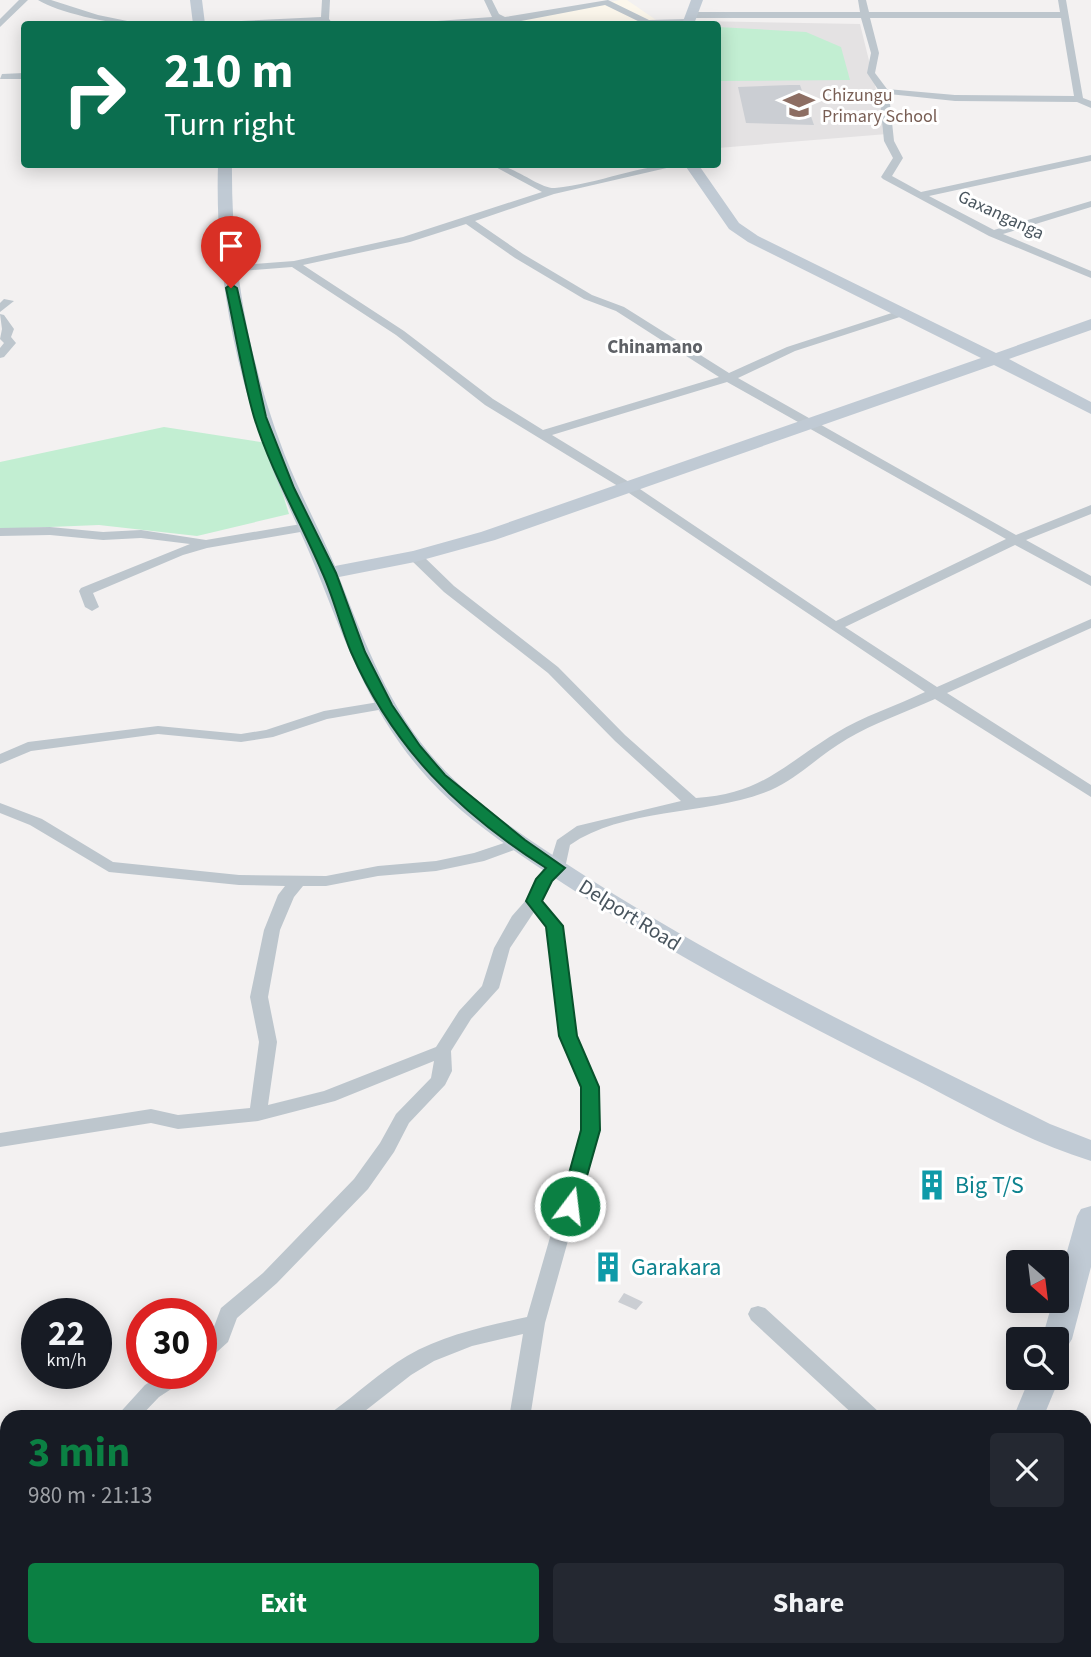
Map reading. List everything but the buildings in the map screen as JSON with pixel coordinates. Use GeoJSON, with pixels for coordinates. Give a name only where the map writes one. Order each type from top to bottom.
{"type":"FeatureCollection","features":[{"type":"Feature","properties":{"kind":"street"},"geometry":{"type":"LineString","coordinates":[[0,24],[24,0]]}},
{"type":"Feature","properties":{"kind":"street"},"geometry":{"type":"LineString","coordinates":[[44,0],[97,17],[120,21]]}},
{"type":"Feature","properties":{"kind":"street"},"geometry":{"type":"LineString","coordinates":[[196,0],[198,21]]}},
{"type":"Feature","properties":{"kind":"street"},"geometry":{"type":"LineString","coordinates":[[326,0],[327,21]]}},
{"type":"Feature","properties":{"kind":"street"},"geometry":{"type":"LineString","coordinates":[[488,0],[504,21],[606,2],[644,21]]}},
{"type":"Feature","properties":{"kind":"street"},"geometry":{"type":"LineString","coordinates":[[697,0],[690,20],[865,15],[1065,15]]}},
{"type":"Feature","properties":{"kind":"street"},"geometry":{"type":"LineString","coordinates":[[862,0],[874,53],[871,74],[884,91],[955,99],[1079,99],[1091,105]]}},
{"type":"Feature","properties":{"kind":"street"},"geometry":{"type":"LineString","coordinates":[[1062,0],[1079,99]]}},
{"type":"Feature","properties":{"kind":"street"},"geometry":{"type":"LineString","coordinates":[[1,75],[21,76]]}},
{"type":"Feature","properties":{"kind":"street"},"geometry":{"type":"LineString","coordinates":[[0,89],[6,83],[1,75]]}},
{"type":"Feature","properties":{"kind":"street","name":"Gaxanganga"},"geometry":{"type":"LineString","coordinates":[[884,91],[884,108],[891,130],[889,141],[898,158],[886,177],[993,234],[1091,275]]}},
{"type":"Feature","properties":{"kind":"street"},"geometry":{"type":"LineString","coordinates":[[919,195],[1091,158]]}},
{"type":"Feature","properties":{"kind":"street","name":"Delport Road"},"geometry":{"type":"LineString","coordinates":[[225,168],[223,201],[228,270],[254,400],[288,488],[330,573],[358,652],[385,705],[414,749],[439,778],[519,844],[690,953],[1029,1125],[1091,1151]]}},
{"type":"Feature","properties":{"kind":"street"},"geometry":{"type":"LineString","coordinates":[[503,168],[551,192]]}},
{"type":"Feature","properties":{"kind":"street"},"geometry":{"type":"LineString","coordinates":[[228,270],[294,264],[406,240],[551,192],[661,168]]}},
{"type":"Feature","properties":{"kind":"street"},"geometry":{"type":"LineString","coordinates":[[694,168],[734,226],[753,239],[905,312],[1091,409]]}},
{"type":"Feature","properties":{"kind":"street"},"geometry":{"type":"LineString","coordinates":[[993,234],[1091,204]]}},
{"type":"Feature","properties":{"kind":"street"},"geometry":{"type":"LineString","coordinates":[[469,221],[519,256],[588,297],[620,309],[812,425],[1091,582]]}},
{"type":"Feature","properties":{"kind":"street"},"geometry":{"type":"LineString","coordinates":[[294,264],[400,334],[477,393],[630,488],[936,693],[1091,792]]}},
{"type":"Feature","properties":{"kind":"street"},"geometry":{"type":"LineString","coordinates":[[542,434],[730,377],[792,349],[905,312]]}},
{"type":"Feature","properties":{"kind":"street"},"geometry":{"type":"LineString","coordinates":[[0,317],[8,328],[5,338],[10,343],[0,355]]}},
{"type":"Feature","properties":{"kind":"street"},"geometry":{"type":"LineString","coordinates":[[330,573],[415,556],[630,488],[1091,324]]}},
{"type":"Feature","properties":{"kind":"street"},"geometry":{"type":"LineString","coordinates":[[836,626],[1017,539],[1091,509]]}},
{"type":"Feature","properties":{"kind":"street"},"geometry":{"type":"LineString","coordinates":[[92,607],[86,591],[145,565],[205,544],[307,527]]}},
{"type":"Feature","properties":{"kind":"street"},"geometry":{"type":"LineString","coordinates":[[0,532],[27,529],[101,536],[173,536],[205,544]]}},
{"type":"Feature","properties":{"kind":"street"},"geometry":{"type":"LineString","coordinates":[[415,556],[449,589],[553,670],[620,738],[692,803]]}},
{"type":"Feature","properties":{"kind":"street"},"geometry":{"type":"LineString","coordinates":[[217,1340],[221,1336],[228,1314],[270,1278],[361,1184],[387,1147],[402,1119],[439,1081],[443,1071],[442,1051],[465,1015],[490,988],[502,948],[518,920],[534,901],[545,879],[557,868],[563,843],[570,835],[692,803],[726,801],[768,786],[843,735],[1091,624]]}},
{"type":"Feature","properties":{"kind":"street"},"geometry":{"type":"LineString","coordinates":[[0,759],[28,747],[158,730],[241,737],[268,734],[324,715],[385,705]]}},
{"type":"Feature","properties":{"kind":"street"},"geometry":{"type":"LineString","coordinates":[[0,808],[36,821],[109,867],[239,880],[326,881],[378,870],[436,866],[519,844]]}},
{"type":"Feature","properties":{"kind":"street"},"geometry":{"type":"LineString","coordinates":[[258,1114],[268,1042],[259,997],[272,930],[286,895],[298,881]]}},
{"type":"Feature","properties":{"kind":"street"},"geometry":{"type":"LineString","coordinates":[[520,1410],[535,1323],[590,1130],[590,1087],[568,1036],[554,926],[534,901]]}},
{"type":"Feature","properties":{"kind":"street"},"geometry":{"type":"LineString","coordinates":[[0,1140],[151,1116],[178,1122],[258,1114],[329,1096],[442,1051]]}},
{"type":"Feature","properties":{"kind":"street"},"geometry":{"type":"LineString","coordinates":[[1060,1327],[1091,1216]]}},
{"type":"Feature","properties":{"kind":"street"},"geometry":{"type":"LineString","coordinates":[[758,1314],[863,1410]]}},
{"type":"Feature","properties":{"kind":"street"},"geometry":{"type":"LineString","coordinates":[[350,1410],[432,1352],[496,1331],[535,1323]]}},
{"type":"Feature","properties":{"kind":"street"},"geometry":{"type":"LineString","coordinates":[[133,1410],[155,1389]]}},
{"type":"Feature","properties":{"kind":"street"},"geometry":{"type":"LineString","coordinates":[[1031,1410],[1040,1390]]}},
{"type":"Feature","properties":{"kind":"shaded area"},"geometry":{"type":"Polygon","coordinates":[[[627,0],[658,21],[510,21],[627,0]]]}},
{"type":"Feature","properties":{"kind":"shaded area","name":"Chizungu Primary School"},"geometry":{"type":"Polygon","coordinates":[[[721,21],[860,24],[887,134],[721,148],[721,21]]]}},
{"type":"Feature","properties":{"kind":"green space"},"geometry":{"type":"Polygon","coordinates":[[[721,27],[806,32],[841,47],[850,80],[721,81],[721,27]]]}},
{"type":"Feature","properties":{"kind":"green space"},"geometry":{"type":"Polygon","coordinates":[[[164,427],[267,443],[289,514],[197,536],[99,525],[0,529],[0,462],[164,427]]]}},
{"type":"Feature","properties":{"kind":"place","name":"Chizungu Primary School"},"geometry":{"type":"Point","coordinates":[799,105]}},
{"type":"Feature","properties":{"kind":"place","name":"Big T/S"},"geometry":{"type":"Point","coordinates":[932,1185]}},
{"type":"Feature","properties":{"kind":"place","name":"Garakara"},"geometry":{"type":"Point","coordinates":[608,1267]}},
{"type":"Feature","properties":{"kind":"district","name":"Chinamano"},"geometry":{"type":"Point","coordinates":[655,347]}},
{"type":"Feature","properties":{"kind":"route"},"geometry":{"type":"LineString","coordinates":[[231,288],[254,400],[260,417],[288,488],[330,573],[358,652],[385,705],[414,749],[439,778],[519,844],[557,868],[545,879],[534,901],[554,926],[568,1036],[590,1087],[590,1130],[570,1206]]}}]}
